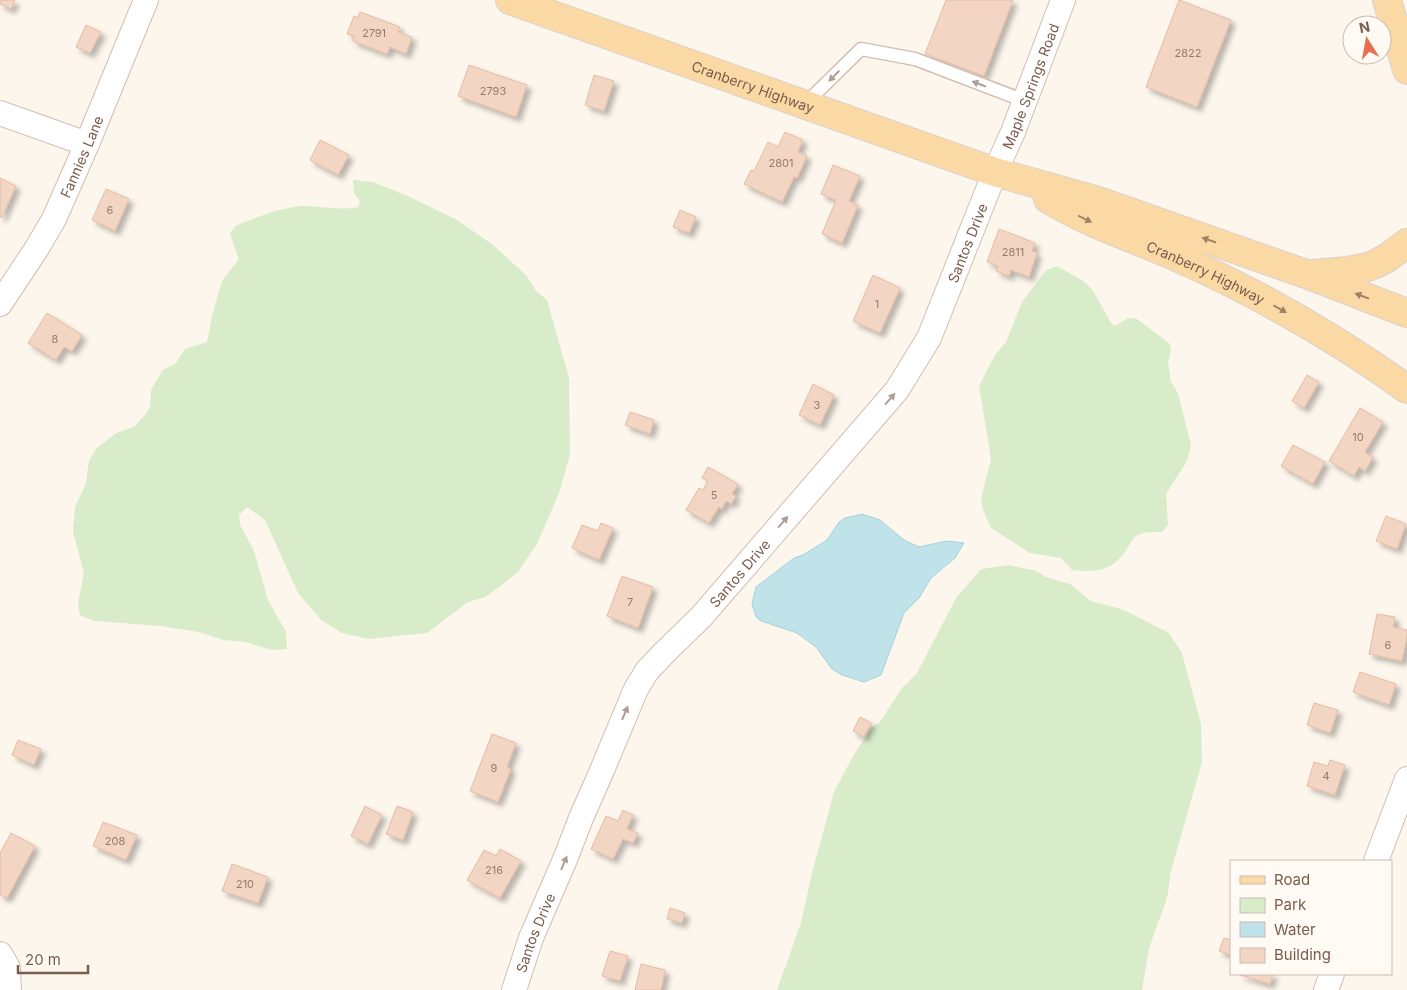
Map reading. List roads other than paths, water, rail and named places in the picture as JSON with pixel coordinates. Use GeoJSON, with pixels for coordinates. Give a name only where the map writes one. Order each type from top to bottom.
{"type":"FeatureCollection","features":[{"type":"Feature","properties":{"kind":"main road","name":"Cranberry Highway"},"geometry":{"type":"LineString","coordinates":[[510,0],[995,172],[1098,201],[1306,274],[1407,313]]}},
{"type":"Feature","properties":{"kind":"main road"},"geometry":{"type":"LineString","coordinates":[[1386,0],[1407,70]]}},
{"type":"Feature","properties":{"kind":"main road","name":"Cranberry Highway"},"geometry":{"type":"LineString","coordinates":[[995,172],[1090,221],[1162,250],[1235,285],[1329,337],[1407,389]]}},
{"type":"Feature","properties":{"kind":"main road"},"geometry":{"type":"LineString","coordinates":[[1306,274],[1353,270],[1374,265],[1407,243]]}},
{"type":"Feature","properties":{"kind":"street","name":"Fannies Lane"},"geometry":{"type":"LineString","coordinates":[[0,304],[54,219],[146,0]]}},
{"type":"Feature","properties":{"kind":"street","name":"Maple Springs Road"},"geometry":{"type":"LineString","coordinates":[[995,172],[1013,132],[1063,0]]}},
{"type":"Feature","properties":{"kind":"street"},"geometry":{"type":"LineString","coordinates":[[0,113],[87,144]]}},
{"type":"Feature","properties":{"kind":"street","name":"Santos Drive"},"geometry":{"type":"LineString","coordinates":[[514,990],[531,938],[636,690],[647,670],[707,610],[897,390],[929,338],[995,172]]}},
{"type":"Feature","properties":{"kind":"street"},"geometry":{"type":"LineString","coordinates":[[1376,860],[1407,779]]}},
{"type":"Feature","properties":{"kind":"street"},"geometry":{"type":"LineString","coordinates":[[0,954],[8,968],[9,990]]}},
{"type":"Feature","properties":{"kind":"street"},"geometry":{"type":"LineString","coordinates":[[1326,990],[1332,975]]}},
{"type":"Feature","properties":{"kind":"lane"},"geometry":{"type":"LineString","coordinates":[[805,104],[861,49],[915,59],[1025,101]]}},
{"type":"Feature","properties":{"kind":"water"},"geometry":{"type":"Polygon","coordinates":[[[862,514],[880,520],[904,540],[919,547],[947,541],[964,543],[955,558],[931,578],[919,598],[904,613],[881,675],[864,682],[842,675],[832,669],[816,647],[797,633],[761,621],[756,617],[752,604],[756,587],[794,558],[803,555],[827,540],[839,522],[845,518],[862,514]]]}}]}
